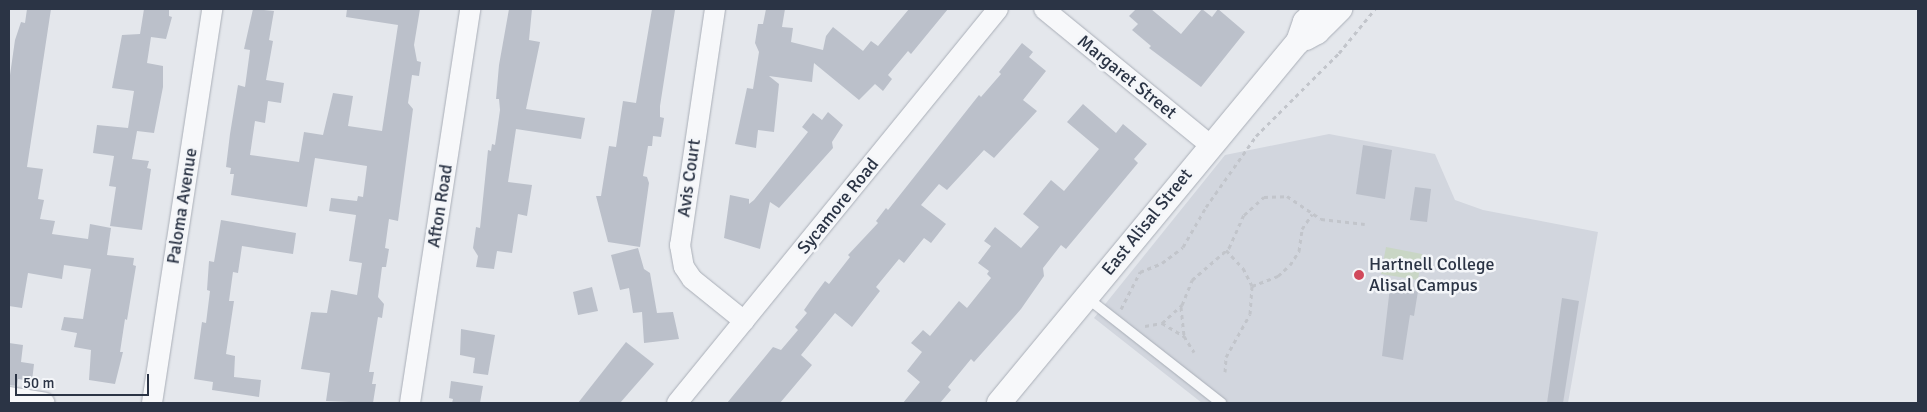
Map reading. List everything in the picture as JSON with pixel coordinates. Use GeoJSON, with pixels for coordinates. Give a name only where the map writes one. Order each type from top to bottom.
{"type":"FeatureCollection","features":[{"type":"Feature","properties":{"kind":"street","name":"Paloma Avenue"},"geometry":{"type":"LineString","coordinates":[[152,403],[212,9]]}},
{"type":"Feature","properties":{"kind":"street","name":"Afton Road"},"geometry":{"type":"LineString","coordinates":[[410,403],[470,9]]}},
{"type":"Feature","properties":{"kind":"street","name":"Avis Court"},"geometry":{"type":"LineString","coordinates":[[715,9],[681,252],[684,266],[692,279],[744,322]]}},
{"type":"Feature","properties":{"kind":"street","name":"Sycamore Road"},"geometry":{"type":"LineString","coordinates":[[677,403],[998,9]]}},
{"type":"Feature","properties":{"kind":"street","name":"Margaret Street"},"geometry":{"type":"LineString","coordinates":[[1044,9],[1210,145]]}},
{"type":"Feature","properties":{"kind":"street","name":"East Alisal Street"},"geometry":{"type":"LineString","coordinates":[[999,403],[1210,145],[1298,42],[1305,22],[1317,9]]}},
{"type":"Feature","properties":{"kind":"street","name":"East Alisal Street"},"geometry":{"type":"LineString","coordinates":[[1298,42],[1317,32],[1340,9]]}},
{"type":"Feature","properties":{"kind":"street"},"geometry":{"type":"LineString","coordinates":[[9,398],[45,403]]}},
{"type":"Feature","properties":{"kind":"lane"},"geometry":{"type":"LineString","coordinates":[[1086,297],[1221,403]]}},
{"type":"Feature","properties":{"kind":"path"},"geometry":{"type":"LineString","coordinates":[[1116,321],[1140,272],[1162,263],[1183,247],[1206,207],[1256,136],[1339,53],[1376,9]]}},
{"type":"Feature","properties":{"kind":"path"},"geometry":{"type":"LineString","coordinates":[[1184,336],[1182,305],[1192,280],[1226,250],[1237,234],[1244,214],[1264,198],[1287,196],[1312,214],[1327,221],[1365,224]]}},
{"type":"Feature","properties":{"kind":"path"},"geometry":{"type":"LineString","coordinates":[[1252,286],[1278,276],[1295,258],[1302,230],[1312,214]]}},
{"type":"Feature","properties":{"kind":"path"},"geometry":{"type":"LineString","coordinates":[[1225,372],[1226,357],[1250,314],[1252,286],[1244,268],[1226,250]]}},
{"type":"Feature","properties":{"kind":"path"},"geometry":{"type":"LineString","coordinates":[[1129,331],[1162,323],[1182,305]]}},
{"type":"Feature","properties":{"kind":"path"},"geometry":{"type":"LineString","coordinates":[[1162,323],[1184,336],[1194,352]]}},
{"type":"Feature","properties":{"kind":"shaded area","name":"Hartnell College Alisal Campus"},"geometry":{"type":"Polygon","coordinates":[[[1329,134],[1435,154],[1455,200],[1483,210],[1598,232],[1568,403],[1202,403],[1094,318],[1225,155],[1329,134]]]}},
{"type":"Feature","properties":{"kind":"green space"},"geometry":{"type":"Polygon","coordinates":[[[1386,247],[1422,254],[1418,280],[1381,274],[1386,247]]]}},
{"type":"Feature","properties":{"kind":"building"},"geometry":{"type":"Polygon","coordinates":[[[27,9],[51,9],[27,167],[43,169],[38,199],[44,200],[40,219],[55,221],[52,234],[88,239],[90,224],[111,228],[107,255],[134,258],[133,265],[136,266],[120,352],[123,352],[115,384],[89,380],[91,350],[74,347],[77,333],[61,330],[64,317],[83,319],[91,269],[64,265],[62,279],[28,273],[22,308],[9,306],[9,82],[15,40],[21,22],[25,23],[27,9]]]}},
{"type":"Feature","properties":{"kind":"building"},"geometry":{"type":"Polygon","coordinates":[[[144,9],[169,9],[169,16],[172,17],[166,39],[151,37],[147,63],[163,66],[163,87],[154,133],[137,131],[132,159],[149,161],[147,168],[151,169],[142,230],[110,226],[116,187],[109,186],[114,156],[93,153],[97,125],[128,128],[134,91],[112,88],[122,35],[140,34],[144,9]]]}},
{"type":"Feature","properties":{"kind":"building"},"geometry":{"type":"Polygon","coordinates":[[[253,9],[274,11],[269,40],[273,41],[266,80],[284,83],[281,103],[268,101],[265,123],[255,121],[250,155],[299,162],[304,132],[323,135],[333,93],[353,96],[348,126],[382,131],[398,25],[346,17],[347,9],[420,9],[414,45],[417,61],[421,62],[419,76],[412,75],[408,103],[413,109],[398,221],[389,219],[385,248],[389,249],[386,267],[382,267],[378,297],[384,304],[382,318],[378,317],[369,372],[374,372],[372,384],[376,384],[373,403],[326,401],[330,373],[301,369],[311,312],[327,313],[331,290],[357,295],[362,263],[349,261],[356,215],[329,211],[331,198],[357,201],[358,196],[363,197],[367,166],[315,158],[307,207],[231,195],[234,174],[230,174],[231,168],[226,167],[238,85],[245,87],[250,50],[244,49],[253,9]]]}},
{"type":"Feature","properties":{"kind":"building"},"geometry":{"type":"Polygon","coordinates":[[[509,9],[532,9],[529,40],[540,42],[526,109],[585,118],[581,139],[516,129],[508,182],[532,185],[527,216],[518,214],[512,253],[497,251],[494,269],[476,267],[478,256],[473,248],[476,227],[480,228],[488,150],[491,151],[492,144],[495,145],[500,110],[499,99],[496,99],[499,65],[509,9]]]}},
{"type":"Feature","properties":{"kind":"building"},"geometry":{"type":"Polygon","coordinates":[[[652,9],[675,10],[660,106],[660,117],[664,118],[661,137],[653,136],[652,146],[648,146],[643,176],[647,177],[649,183],[640,247],[608,242],[596,196],[601,196],[609,146],[616,147],[623,101],[636,103],[652,9]]]}},
{"type":"Feature","properties":{"kind":"building"},"geometry":{"type":"Polygon","coordinates":[[[766,9],[785,9],[782,27],[793,28],[791,42],[823,50],[826,36],[833,27],[863,51],[871,41],[878,46],[909,9],[948,9],[911,54],[908,51],[888,75],[892,79],[883,91],[875,84],[859,100],[814,63],[812,82],[769,76],[779,84],[774,132],[758,130],[756,148],[735,144],[747,88],[753,89],[759,52],[755,43],[758,24],[763,24],[766,9]]]}},
{"type":"Feature","properties":{"kind":"building"},"geometry":{"type":"Polygon","coordinates":[[[1136,9],[1151,9],[1181,34],[1202,9],[1212,17],[1218,9],[1245,32],[1201,87],[1149,48],[1151,46],[1132,30],[1138,24],[1129,16],[1136,9]]]}},
{"type":"Feature","properties":{"kind":"building"},"geometry":{"type":"Polygon","coordinates":[[[1022,43],[1033,52],[1029,57],[1046,71],[1023,100],[1037,111],[994,158],[984,150],[947,190],[939,184],[921,205],[946,224],[931,243],[924,238],[904,263],[899,259],[876,287],[880,291],[852,327],[835,313],[801,355],[812,365],[780,403],[727,403],[773,347],[781,350],[798,330],[795,327],[807,313],[804,310],[825,281],[829,284],[850,257],[848,255],[878,223],[876,221],[886,208],[888,210],[979,95],[981,97],[1001,74],[999,72],[1022,43]]]}},
{"type":"Feature","properties":{"kind":"building"},"geometry":{"type":"Polygon","coordinates":[[[1083,104],[1116,133],[1123,124],[1147,144],[1134,159],[1138,163],[1066,249],[1061,245],[1043,268],[1044,276],[1021,309],[974,362],[971,359],[948,387],[951,390],[940,403],[903,403],[920,382],[907,371],[922,352],[911,343],[923,330],[930,336],[959,301],[967,308],[991,278],[987,274],[989,271],[978,263],[991,246],[984,241],[995,227],[1021,248],[1039,227],[1023,214],[1051,180],[1064,191],[1099,149],[1067,122],[1083,104]]]}},
{"type":"Feature","properties":{"kind":"building"},"geometry":{"type":"Polygon","coordinates":[[[828,112],[843,125],[832,142],[833,148],[779,208],[770,202],[760,249],[724,238],[730,195],[749,199],[749,204],[754,200],[808,132],[802,127],[813,113],[822,120],[828,112]]]}},
{"type":"Feature","properties":{"kind":"building"},"geometry":{"type":"Polygon","coordinates":[[[1363,145],[1392,150],[1385,199],[1356,194],[1363,145]]]}},
{"type":"Feature","properties":{"kind":"building"},"geometry":{"type":"Polygon","coordinates":[[[1415,187],[1431,189],[1427,222],[1410,220],[1415,187]]]}},
{"type":"Feature","properties":{"kind":"building"},"geometry":{"type":"Polygon","coordinates":[[[221,220],[296,233],[293,254],[242,246],[238,273],[233,272],[229,301],[234,301],[226,354],[235,356],[234,377],[261,380],[259,397],[212,390],[213,382],[194,379],[202,322],[206,323],[210,291],[207,290],[209,261],[214,262],[221,220]]]}},
{"type":"Feature","properties":{"kind":"building"},"geometry":{"type":"Polygon","coordinates":[[[638,248],[644,269],[650,273],[657,313],[673,312],[679,339],[644,343],[642,312],[633,313],[629,288],[620,290],[611,255],[638,248]]]}},
{"type":"Feature","properties":{"kind":"building"},"geometry":{"type":"Polygon","coordinates":[[[592,287],[598,311],[578,315],[573,292],[592,287]]]}},
{"type":"Feature","properties":{"kind":"building"},"geometry":{"type":"Polygon","coordinates":[[[1390,287],[1418,291],[1414,316],[1410,315],[1403,360],[1382,356],[1390,287]]]}},
{"type":"Feature","properties":{"kind":"building"},"geometry":{"type":"Polygon","coordinates":[[[1562,298],[1579,301],[1563,403],[1547,403],[1562,298]]]}},
{"type":"Feature","properties":{"kind":"building"},"geometry":{"type":"Polygon","coordinates":[[[461,329],[495,335],[488,375],[473,373],[475,358],[460,355],[461,329]]]}},
{"type":"Feature","properties":{"kind":"building"},"geometry":{"type":"Polygon","coordinates":[[[626,342],[654,364],[620,403],[578,403],[626,342]]]}},
{"type":"Feature","properties":{"kind":"building"},"geometry":{"type":"Polygon","coordinates":[[[9,343],[23,345],[21,362],[34,364],[32,381],[18,379],[17,386],[9,385],[9,343]]]}},
{"type":"Feature","properties":{"kind":"building"},"geometry":{"type":"Polygon","coordinates":[[[451,381],[483,386],[480,403],[452,403],[453,399],[449,398],[451,381]]]}},
{"type":"Feature","properties":{"kind":"place","name":"Hartnell College Alisal Campus"},"geometry":{"type":"Point","coordinates":[1359,275]}}]}
